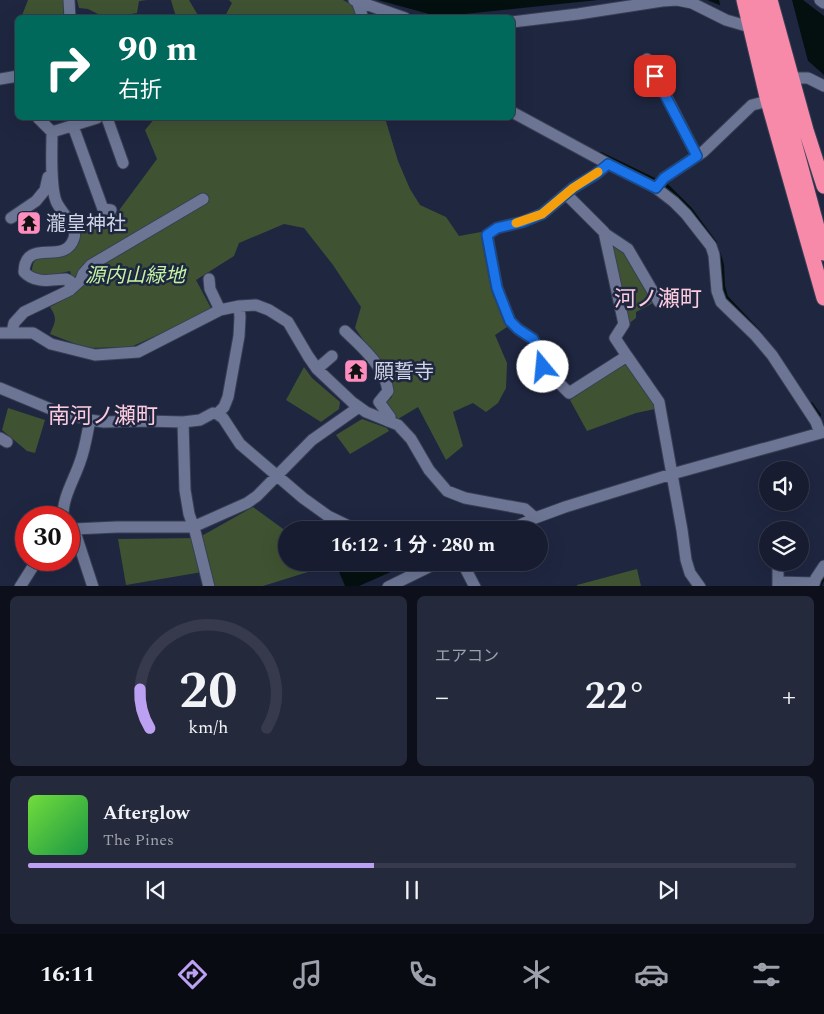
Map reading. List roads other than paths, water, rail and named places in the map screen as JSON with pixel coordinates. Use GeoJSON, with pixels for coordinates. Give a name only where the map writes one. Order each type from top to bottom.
{"type":"FeatureCollection","features":[{"type":"Feature","properties":{"kind":"highway"},"geometry":{"type":"LineString","coordinates":[[744,0],[768,101],[824,298]]}},
{"type":"Feature","properties":{"kind":"highway"},"geometry":{"type":"LineString","coordinates":[[757,0],[824,252]]}},
{"type":"Feature","properties":{"kind":"highway"},"geometry":{"type":"LineString","coordinates":[[770,0],[806,130],[824,186]]}},
{"type":"Feature","properties":{"kind":"street"},"geometry":{"type":"LineString","coordinates":[[69,0],[70,15]]}},
{"type":"Feature","properties":{"kind":"street"},"geometry":{"type":"LineString","coordinates":[[515,22],[677,0],[692,2],[726,20],[750,26]]}},
{"type":"Feature","properties":{"kind":"street"},"geometry":{"type":"LineString","coordinates":[[820,0],[824,3]]}},
{"type":"Feature","properties":{"kind":"street"},"geometry":{"type":"LineString","coordinates":[[356,1],[362,15]]}},
{"type":"Feature","properties":{"kind":"street"},"geometry":{"type":"LineString","coordinates":[[356,1],[396,15]]}},
{"type":"Feature","properties":{"kind":"street"},"geometry":{"type":"LineString","coordinates":[[647,60],[697,156]]}},
{"type":"Feature","properties":{"kind":"street"},"geometry":{"type":"LineString","coordinates":[[0,79],[15,76]]}},
{"type":"Feature","properties":{"kind":"street"},"geometry":{"type":"LineString","coordinates":[[791,78],[808,78],[824,86]]}},
{"type":"Feature","properties":{"kind":"street"},"geometry":{"type":"LineString","coordinates":[[660,184],[697,156],[752,105],[768,101]]}},
{"type":"Feature","properties":{"kind":"street"},"geometry":{"type":"LineString","coordinates":[[515,114],[608,164],[660,184],[711,246],[714,255],[717,290],[721,302],[755,335],[772,355],[822,433],[672,474],[565,507],[529,521]]}},
{"type":"Feature","properties":{"kind":"street"},"geometry":{"type":"LineString","coordinates":[[40,120],[52,132],[53,190],[55,200],[72,226],[74,238],[69,247],[63,251],[33,254],[26,260],[24,272],[29,278],[38,280],[66,279],[70,281],[70,290]]}},
{"type":"Feature","properties":{"kind":"street"},"geometry":{"type":"LineString","coordinates":[[52,132],[91,120]]}},
{"type":"Feature","properties":{"kind":"street"},"geometry":{"type":"LineString","coordinates":[[107,120],[123,163]]}},
{"type":"Feature","properties":{"kind":"street"},"geometry":{"type":"LineString","coordinates":[[73,126],[103,209],[111,210]]}},
{"type":"Feature","properties":{"kind":"street"},"geometry":{"type":"LineString","coordinates":[[11,218],[36,201],[45,190],[52,159]]}},
{"type":"Feature","properties":{"kind":"street"},"geometry":{"type":"LineString","coordinates":[[608,164],[573,188],[542,214],[522,222],[497,228],[487,235],[497,288],[510,321],[533,339],[543,367],[569,393],[627,356]]}},
{"type":"Feature","properties":{"kind":"street"},"geometry":{"type":"LineString","coordinates":[[566,194],[604,233],[628,249],[659,302]]}},
{"type":"Feature","properties":{"kind":"street"},"geometry":{"type":"LineString","coordinates":[[12,332],[14,323],[24,312],[70,290],[91,265],[202,198]]}},
{"type":"Feature","properties":{"kind":"street"},"geometry":{"type":"LineString","coordinates":[[604,233],[624,324],[614,338],[659,402],[687,566],[700,586]]}},
{"type":"Feature","properties":{"kind":"street"},"geometry":{"type":"LineString","coordinates":[[209,278],[210,289],[220,310]]}},
{"type":"Feature","properties":{"kind":"street"},"geometry":{"type":"LineString","coordinates":[[0,333],[33,333],[51,344],[95,355],[136,347],[220,310],[256,305],[269,310],[288,322],[317,369],[359,407],[366,412],[398,425],[411,438],[429,470],[447,491],[465,498],[524,509],[536,518]]}},
{"type":"Feature","properties":{"kind":"street"},"geometry":{"type":"LineString","coordinates":[[0,388],[53,410],[90,420],[104,422],[182,422],[200,420],[217,414],[224,407],[228,397],[239,336],[240,318],[238,306]]}},
{"type":"Feature","properties":{"kind":"street"},"geometry":{"type":"LineString","coordinates":[[345,331],[364,349],[387,383],[388,391],[379,402],[390,417],[388,421]]}},
{"type":"Feature","properties":{"kind":"street"},"geometry":{"type":"LineString","coordinates":[[317,369],[332,356]]}},
{"type":"Feature","properties":{"kind":"street"},"geometry":{"type":"LineString","coordinates":[[80,529],[117,527],[193,527],[247,503],[257,496],[312,440],[359,407]]}},
{"type":"Feature","properties":{"kind":"street"},"geometry":{"type":"LineString","coordinates":[[217,414],[223,418],[240,444],[303,498],[338,521]]}},
{"type":"Feature","properties":{"kind":"street"},"geometry":{"type":"LineString","coordinates":[[64,506],[81,461],[90,420]]}},
{"type":"Feature","properties":{"kind":"street"},"geometry":{"type":"LineString","coordinates":[[182,422],[184,490],[209,586]]}},
{"type":"Feature","properties":{"kind":"street"},"geometry":{"type":"LineString","coordinates":[[80,554],[92,586]]}},
{"type":"Feature","properties":{"kind":"street"},"geometry":{"type":"LineString","coordinates":[[778,571],[778,584],[814,585],[824,566]]}},
{"type":"Feature","properties":{"kind":"street"},"geometry":{"type":"LineString","coordinates":[[20,586],[30,571]]}},
{"type":"Feature","properties":{"kind":"street"},"geometry":{"type":"LineString","coordinates":[[388,586],[414,571]]}},
{"type":"Feature","properties":{"kind":"street"},"geometry":{"type":"LineString","coordinates":[[467,571],[475,586]]}},
{"type":"Feature","properties":{"kind":"waterway"},"geometry":{"type":"LineString","coordinates":[[601,154],[667,186],[690,209],[715,243]]}},
{"type":"Feature","properties":{"kind":"waterway"},"geometry":{"type":"LineString","coordinates":[[719,254],[726,297],[760,333]]}},
{"type":"Feature","properties":{"kind":"waterway"},"geometry":{"type":"LineString","coordinates":[[811,404],[819,415]]}},
{"type":"Feature","properties":{"kind":"waterway"},"geometry":{"type":"LineString","coordinates":[[819,586],[824,576]]}},
{"type":"Feature","properties":{"kind":"place","name":"瀧皇神社"},"geometry":{"type":"Point","coordinates":[29,223]}},
{"type":"Feature","properties":{"kind":"place","name":"願誓寺"},"geometry":{"type":"Point","coordinates":[356,371]}},
{"type":"Feature","properties":{"kind":"district","name":"河ノ瀬町"},"geometry":{"type":"Point","coordinates":[658,298]}},
{"type":"Feature","properties":{"kind":"district","name":"南河ノ瀬町"},"geometry":{"type":"Point","coordinates":[103,415]}},
{"type":"Feature","properties":{"kind":"park label","name":"源内山緑地"},"geometry":{"type":"Point","coordinates":[135,275]}}]}
